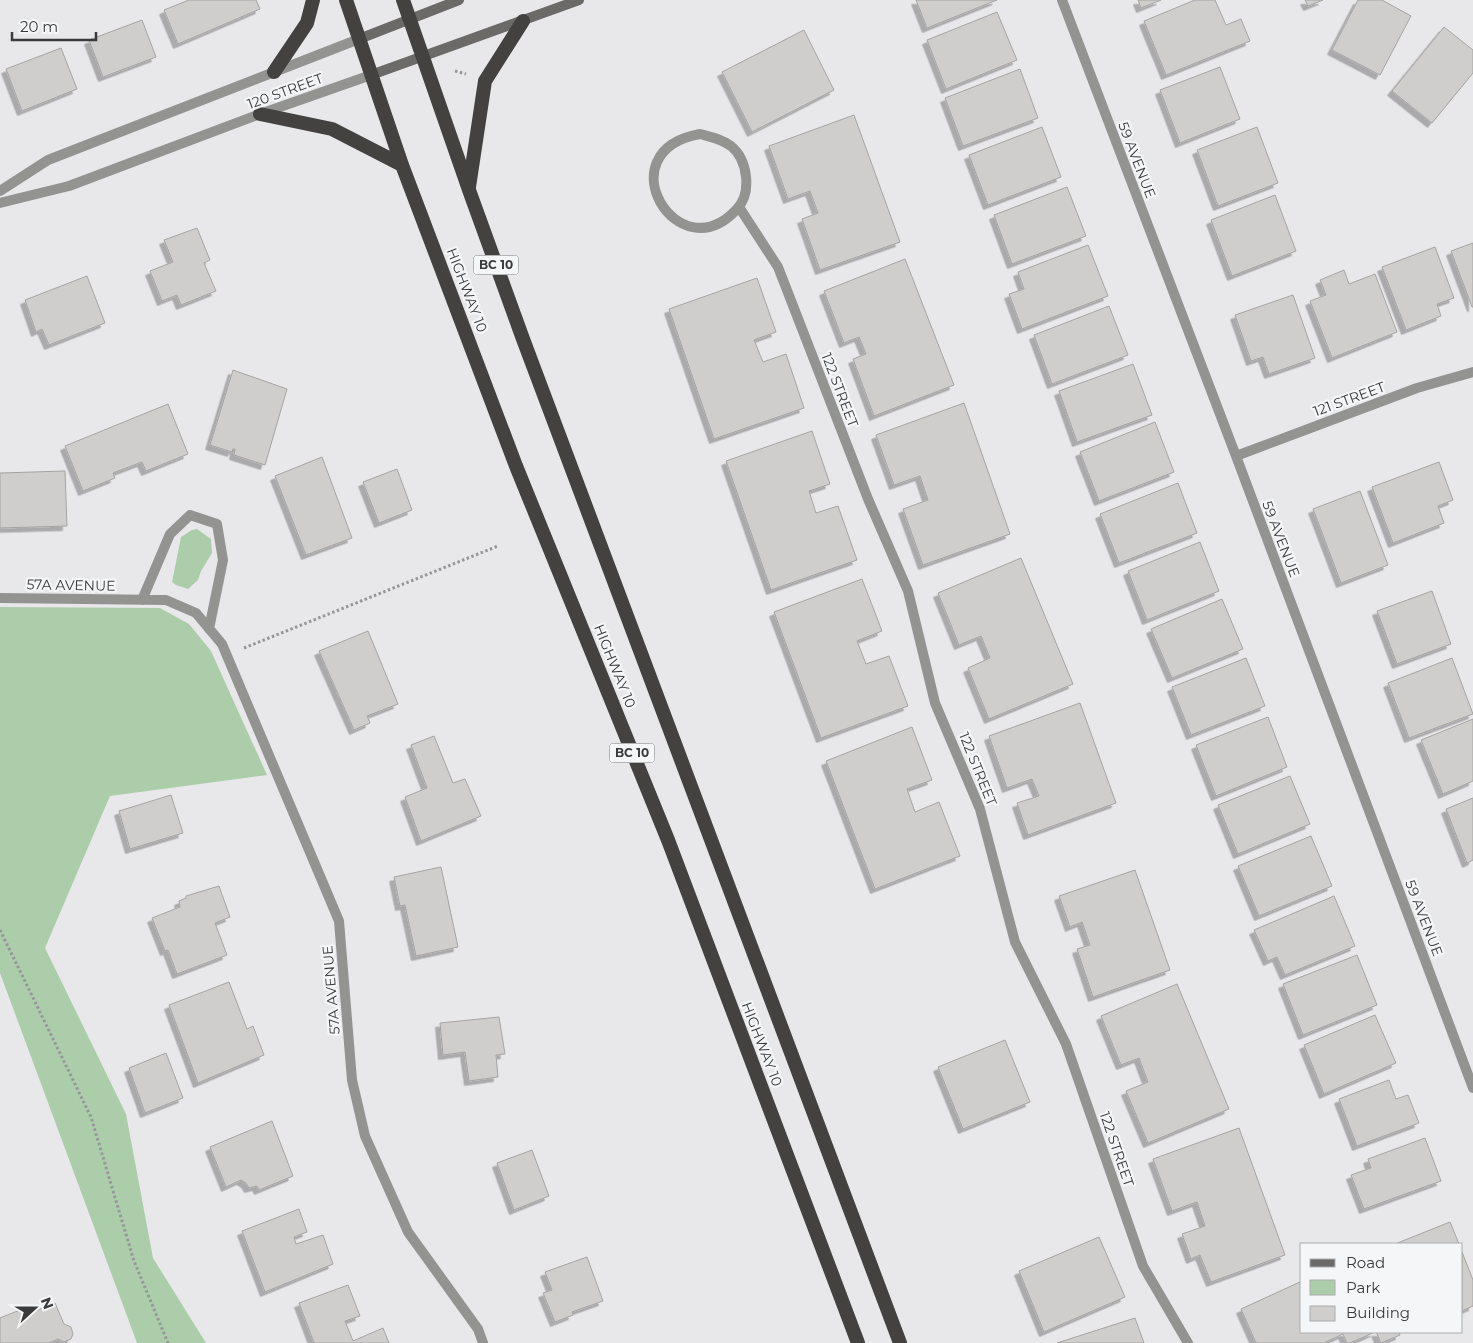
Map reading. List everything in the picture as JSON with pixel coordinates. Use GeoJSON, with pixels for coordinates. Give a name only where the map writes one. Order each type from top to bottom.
{"type":"FeatureCollection","features":[{"type":"Feature","properties":{"kind":"highway"},"geometry":{"type":"LineString","coordinates":[[274,72],[307,23],[313,0]]}},
{"type":"Feature","properties":{"kind":"highway","name":"HIGHWAY 10"},"geometry":{"type":"LineString","coordinates":[[346,0],[402,164],[520,475],[668,840],[858,1343]]}},
{"type":"Feature","properties":{"kind":"highway","name":"HIGHWAY 10"},"geometry":{"type":"LineString","coordinates":[[403,0],[469,190],[900,1343]]}},
{"type":"Feature","properties":{"kind":"highway"},"geometry":{"type":"LineString","coordinates":[[469,190],[485,81],[523,22]]}},
{"type":"Feature","properties":{"kind":"highway"},"geometry":{"type":"LineString","coordinates":[[260,114],[332,129],[402,164]]}},
{"type":"Feature","properties":{"kind":"main road","name":"120 STREET"},"geometry":{"type":"LineString","coordinates":[[359,39],[459,0]]}},
{"type":"Feature","properties":{"kind":"main road","name":"120 STREET"},"geometry":{"type":"LineString","coordinates":[[371,75],[523,22],[579,0]]}},
{"type":"Feature","properties":{"kind":"street","name":"59 AVENUE"},"geometry":{"type":"LineString","coordinates":[[1062,0],[1236,456],[1473,1088]]}},
{"type":"Feature","properties":{"kind":"street","name":"120 STREET"},"geometry":{"type":"LineString","coordinates":[[0,190],[48,160],[359,39]]}},
{"type":"Feature","properties":{"kind":"street","name":"120 STREET"},"geometry":{"type":"LineString","coordinates":[[0,203],[69,186],[260,114],[371,75]]}},
{"type":"Feature","properties":{"kind":"street"},"geometry":{"type":"LineString","coordinates":[[700,134],[719,138],[733,148],[742,161],[746,176],[746,192],[739,207],[726,220],[710,226],[694,227],[679,222],[666,212],[655,192],[653,172],[661,156],[671,144],[684,137],[700,134]]}},
{"type":"Feature","properties":{"kind":"street","name":"122 STREET"},"geometry":{"type":"LineString","coordinates":[[739,207],[778,267],[868,499],[908,591],[935,703],[980,810],[1015,942],[1066,1044],[1143,1266],[1188,1343]]}},
{"type":"Feature","properties":{"kind":"street","name":"121 STREET"},"geometry":{"type":"LineString","coordinates":[[1236,456],[1417,388],[1473,372]]}},
{"type":"Feature","properties":{"kind":"street"},"geometry":{"type":"LineString","coordinates":[[142,600],[170,534],[190,515],[217,524],[223,560],[209,629]]}},
{"type":"Feature","properties":{"kind":"street","name":"57A AVENUE"},"geometry":{"type":"LineString","coordinates":[[0,598],[166,600],[196,613],[222,644],[339,921],[352,1080],[365,1136],[408,1232],[478,1329],[484,1343]]}},
{"type":"Feature","properties":{"kind":"path"},"geometry":{"type":"LineString","coordinates":[[226,655],[498,546]]}},
{"type":"Feature","properties":{"kind":"path"},"geometry":{"type":"LineString","coordinates":[[0,930],[91,1117],[134,1261],[168,1343]]}},
{"type":"Feature","properties":{"kind":"green space"},"geometry":{"type":"Polygon","coordinates":[[[197,529],[211,539],[212,553],[198,580],[188,589],[172,582],[181,537],[197,529]]]}},
{"type":"Feature","properties":{"kind":"green space"},"geometry":{"type":"Polygon","coordinates":[[[0,607],[160,608],[189,624],[211,651],[267,775],[110,796],[45,948],[126,1114],[153,1258],[206,1343],[137,1343],[0,973],[0,607]]]}},
{"type":"Feature","properties":{"kind":"building"},"geometry":{"type":"Polygon","coordinates":[[[189,0],[256,0],[260,9],[178,44],[164,10],[189,0]]]}},
{"type":"Feature","properties":{"kind":"building"},"geometry":{"type":"Polygon","coordinates":[[[916,0],[997,0],[927,28],[916,0]]]}},
{"type":"Feature","properties":{"kind":"building"},"geometry":{"type":"Polygon","coordinates":[[[1138,0],[1161,0],[1141,8],[1138,0]]]}},
{"type":"Feature","properties":{"kind":"building"},"geometry":{"type":"Polygon","coordinates":[[[1195,0],[1215,0],[1226,25],[1241,19],[1250,41],[1166,75],[1144,21],[1195,0]]]}},
{"type":"Feature","properties":{"kind":"building"},"geometry":{"type":"Polygon","coordinates":[[[1305,0],[1323,0],[1308,6],[1305,0]]]}},
{"type":"Feature","properties":{"kind":"building"},"geometry":{"type":"Polygon","coordinates":[[[1358,0],[1382,0],[1411,16],[1380,75],[1332,50],[1358,0]]]}},
{"type":"Feature","properties":{"kind":"building"},"geometry":{"type":"Polygon","coordinates":[[[997,12],[1017,60],[946,89],[927,40],[997,12]]]}},
{"type":"Feature","properties":{"kind":"building"},"geometry":{"type":"Polygon","coordinates":[[[142,20],[156,57],[103,77],[89,40],[142,20]]]}},
{"type":"Feature","properties":{"kind":"building"},"geometry":{"type":"Polygon","coordinates":[[[1444,27],[1473,50],[1473,73],[1432,123],[1392,91],[1444,27]]]}},
{"type":"Feature","properties":{"kind":"building"},"geometry":{"type":"Polygon","coordinates":[[[804,30],[834,90],[752,132],[722,72],[804,30]]]}},
{"type":"Feature","properties":{"kind":"building"},"geometry":{"type":"Polygon","coordinates":[[[61,48],[77,89],[22,111],[6,69],[61,48]]]}},
{"type":"Feature","properties":{"kind":"building"},"geometry":{"type":"Polygon","coordinates":[[[1220,67],[1240,119],[1180,143],[1160,90],[1220,67]]]}},
{"type":"Feature","properties":{"kind":"building"},"geometry":{"type":"Polygon","coordinates":[[[1020,69],[1038,118],[963,146],[945,98],[1020,69]]]}},
{"type":"Feature","properties":{"kind":"building"},"geometry":{"type":"Polygon","coordinates":[[[854,115],[900,242],[820,270],[802,219],[818,213],[810,191],[788,199],[769,146],[854,115]]]}},
{"type":"Feature","properties":{"kind":"building"},"geometry":{"type":"Polygon","coordinates":[[[1042,127],[1061,177],[988,205],[969,155],[1042,127]]]}},
{"type":"Feature","properties":{"kind":"building"},"geometry":{"type":"Polygon","coordinates":[[[1257,127],[1278,183],[1218,206],[1197,150],[1257,127]]]}},
{"type":"Feature","properties":{"kind":"building"},"geometry":{"type":"Polygon","coordinates":[[[1067,187],[1086,236],[1012,264],[994,215],[1067,187]]]}},
{"type":"Feature","properties":{"kind":"building"},"geometry":{"type":"Polygon","coordinates":[[[1275,195],[1296,251],[1232,276],[1211,220],[1275,195]]]}},
{"type":"Feature","properties":{"kind":"building"},"geometry":{"type":"Polygon","coordinates":[[[197,228],[210,260],[204,263],[216,291],[181,305],[177,295],[162,301],[150,271],[173,262],[164,240],[197,228]]]}},
{"type":"Feature","properties":{"kind":"building"},"geometry":{"type":"Polygon","coordinates":[[[1473,243],[1473,307],[1472,307],[1451,251],[1473,243]]]}},
{"type":"Feature","properties":{"kind":"building"},"geometry":{"type":"Polygon","coordinates":[[[1088,245],[1108,296],[1022,329],[1009,294],[1024,289],[1018,272],[1088,245]]]}},
{"type":"Feature","properties":{"kind":"building"},"geometry":{"type":"Polygon","coordinates":[[[1435,247],[1454,298],[1437,304],[1441,316],[1406,330],[1382,267],[1435,247]]]}},
{"type":"Feature","properties":{"kind":"building"},"geometry":{"type":"Polygon","coordinates":[[[905,259],[954,385],[874,416],[853,359],[866,354],[859,337],[844,343],[824,291],[905,259]]]}},
{"type":"Feature","properties":{"kind":"building"},"geometry":{"type":"Polygon","coordinates":[[[1344,270],[1349,284],[1375,274],[1397,332],[1332,358],[1310,301],[1326,295],[1320,280],[1344,270]]]}},
{"type":"Feature","properties":{"kind":"building"},"geometry":{"type":"Polygon","coordinates":[[[87,276],[105,323],[49,345],[42,329],[36,332],[25,300],[87,276]]]}},
{"type":"Feature","properties":{"kind":"building"},"geometry":{"type":"Polygon","coordinates":[[[757,278],[776,332],[754,340],[763,362],[786,354],[804,408],[714,439],[669,309],[757,278]]]}},
{"type":"Feature","properties":{"kind":"building"},"geometry":{"type":"Polygon","coordinates":[[[1293,295],[1315,358],[1269,374],[1263,357],[1251,361],[1235,315],[1293,295]]]}},
{"type":"Feature","properties":{"kind":"building"},"geometry":{"type":"Polygon","coordinates":[[[1109,306],[1128,355],[1052,384],[1034,335],[1109,306]]]}},
{"type":"Feature","properties":{"kind":"building"},"geometry":{"type":"Polygon","coordinates":[[[1133,364],[1152,415],[1077,442],[1059,391],[1133,364]]]}},
{"type":"Feature","properties":{"kind":"building"},"geometry":{"type":"Polygon","coordinates":[[[233,370],[287,389],[265,465],[234,455],[235,449],[232,452],[210,445],[233,370]]]}},
{"type":"Feature","properties":{"kind":"building"},"geometry":{"type":"Polygon","coordinates":[[[964,403],[1010,534],[923,565],[903,509],[928,500],[920,476],[894,485],[876,435],[964,403]]]}},
{"type":"Feature","properties":{"kind":"building"},"geometry":{"type":"Polygon","coordinates":[[[168,404],[188,454],[146,471],[142,462],[113,473],[115,478],[83,491],[65,446],[168,404]]]}},
{"type":"Feature","properties":{"kind":"building"},"geometry":{"type":"Polygon","coordinates":[[[1155,422],[1174,472],[1099,501],[1080,452],[1155,422]]]}},
{"type":"Feature","properties":{"kind":"building"},"geometry":{"type":"Polygon","coordinates":[[[812,431],[830,484],[809,491],[816,513],[838,506],[857,560],[771,590],[726,461],[812,431]]]}},
{"type":"Feature","properties":{"kind":"building"},"geometry":{"type":"Polygon","coordinates":[[[322,457],[352,538],[306,555],[275,476],[322,457]]]}},
{"type":"Feature","properties":{"kind":"building"},"geometry":{"type":"Polygon","coordinates":[[[1439,462],[1453,500],[1438,506],[1444,523],[1393,543],[1372,487],[1439,462]]]}},
{"type":"Feature","properties":{"kind":"building"},"geometry":{"type":"Polygon","coordinates":[[[397,469],[412,510],[379,523],[363,482],[397,469]]]}},
{"type":"Feature","properties":{"kind":"building"},"geometry":{"type":"Polygon","coordinates":[[[65,471],[67,526],[0,528],[0,473],[65,471]]]}},
{"type":"Feature","properties":{"kind":"building"},"geometry":{"type":"Polygon","coordinates":[[[1178,483],[1197,533],[1119,563],[1100,514],[1178,483]]]}},
{"type":"Feature","properties":{"kind":"building"},"geometry":{"type":"Polygon","coordinates":[[[1360,491],[1388,565],[1341,583],[1313,509],[1360,491]]]}},
{"type":"Feature","properties":{"kind":"building"},"geometry":{"type":"Polygon","coordinates":[[[1200,542],[1219,591],[1147,620],[1128,571],[1200,542]]]}},
{"type":"Feature","properties":{"kind":"building"},"geometry":{"type":"Polygon","coordinates":[[[1021,558],[1073,684],[989,719],[968,668],[990,658],[981,636],[959,645],[938,593],[1021,558]]]}},
{"type":"Feature","properties":{"kind":"building"},"geometry":{"type":"Polygon","coordinates":[[[862,579],[882,631],[857,641],[866,664],[889,656],[908,706],[821,738],[774,612],[862,579]]]}},
{"type":"Feature","properties":{"kind":"building"},"geometry":{"type":"Polygon","coordinates":[[[1432,591],[1451,644],[1397,664],[1377,611],[1432,591]]]}},
{"type":"Feature","properties":{"kind":"building"},"geometry":{"type":"Polygon","coordinates":[[[1222,599],[1243,649],[1172,678],[1151,629],[1222,599]]]}},
{"type":"Feature","properties":{"kind":"building"},"geometry":{"type":"Polygon","coordinates":[[[368,631],[398,704],[367,716],[370,723],[354,730],[319,651],[368,631]]]}},
{"type":"Feature","properties":{"kind":"building"},"geometry":{"type":"Polygon","coordinates":[[[1246,658],[1265,706],[1191,735],[1172,687],[1246,658]]]}},
{"type":"Feature","properties":{"kind":"building"},"geometry":{"type":"Polygon","coordinates":[[[1452,658],[1473,714],[1409,738],[1388,683],[1452,658]]]}},
{"type":"Feature","properties":{"kind":"building"},"geometry":{"type":"Polygon","coordinates":[[[1080,703],[1116,803],[1028,835],[1017,803],[1039,796],[1032,779],[1007,788],[989,736],[1080,703]]]}},
{"type":"Feature","properties":{"kind":"building"},"geometry":{"type":"Polygon","coordinates":[[[1268,717],[1287,767],[1216,796],[1196,745],[1268,717]]]}},
{"type":"Feature","properties":{"kind":"building"},"geometry":{"type":"Polygon","coordinates":[[[1473,719],[1473,781],[1443,794],[1421,740],[1473,719]]]}},
{"type":"Feature","properties":{"kind":"building"},"geometry":{"type":"Polygon","coordinates":[[[912,727],[932,780],[907,789],[915,812],[939,802],[960,856],[875,889],[826,761],[912,727]]]}},
{"type":"Feature","properties":{"kind":"building"},"geometry":{"type":"Polygon","coordinates":[[[434,736],[453,783],[465,779],[481,816],[421,841],[405,797],[427,788],[411,745],[434,736]]]}},
{"type":"Feature","properties":{"kind":"building"},"geometry":{"type":"Polygon","coordinates":[[[1290,776],[1310,824],[1238,854],[1218,805],[1290,776]]]}},
{"type":"Feature","properties":{"kind":"building"},"geometry":{"type":"Polygon","coordinates":[[[171,795],[183,833],[130,849],[119,811],[171,795]]]}},
{"type":"Feature","properties":{"kind":"building"},"geometry":{"type":"Polygon","coordinates":[[[1473,798],[1473,860],[1467,863],[1446,809],[1473,798]]]}},
{"type":"Feature","properties":{"kind":"building"},"geometry":{"type":"Polygon","coordinates":[[[1311,836],[1332,886],[1259,916],[1238,866],[1311,836]]]}},
{"type":"Feature","properties":{"kind":"building"},"geometry":{"type":"Polygon","coordinates":[[[441,867],[458,947],[416,956],[405,905],[400,906],[394,877],[441,867]]]}},
{"type":"Feature","properties":{"kind":"building"},"geometry":{"type":"Polygon","coordinates":[[[1135,870],[1170,970],[1093,997],[1077,949],[1090,945],[1082,922],[1070,927],[1059,896],[1135,870]]]}},
{"type":"Feature","properties":{"kind":"building"},"geometry":{"type":"Polygon","coordinates":[[[219,886],[230,917],[215,923],[227,955],[177,974],[168,950],[165,951],[152,918],[180,907],[179,901],[186,898],[186,896],[219,886]]]}},
{"type":"Feature","properties":{"kind":"building"},"geometry":{"type":"Polygon","coordinates":[[[1334,896],[1355,946],[1285,975],[1277,957],[1268,961],[1254,930],[1334,896]]]}},
{"type":"Feature","properties":{"kind":"building"},"geometry":{"type":"Polygon","coordinates":[[[1357,955],[1377,1005],[1303,1035],[1283,984],[1357,955]]]}},
{"type":"Feature","properties":{"kind":"building"},"geometry":{"type":"Polygon","coordinates":[[[229,982],[247,1029],[253,1026],[264,1055],[198,1083],[169,1005],[229,982]]]}},
{"type":"Feature","properties":{"kind":"building"},"geometry":{"type":"Polygon","coordinates":[[[1177,984],[1229,1109],[1148,1143],[1126,1091],[1148,1082],[1139,1058],[1121,1065],[1101,1016],[1177,984]]]}},
{"type":"Feature","properties":{"kind":"building"},"geometry":{"type":"Polygon","coordinates":[[[1375,1015],[1396,1063],[1324,1094],[1304,1045],[1375,1015]]]}},
{"type":"Feature","properties":{"kind":"building"},"geometry":{"type":"Polygon","coordinates":[[[499,1017],[505,1054],[496,1055],[498,1077],[469,1081],[465,1052],[443,1055],[440,1023],[499,1017]]]}},
{"type":"Feature","properties":{"kind":"building"},"geometry":{"type":"Polygon","coordinates":[[[1005,1040],[1030,1102],[963,1129],[938,1067],[1005,1040]]]}},
{"type":"Feature","properties":{"kind":"building"},"geometry":{"type":"Polygon","coordinates":[[[166,1053],[183,1098],[145,1113],[129,1068],[166,1053]]]}},
{"type":"Feature","properties":{"kind":"building"},"geometry":{"type":"Polygon","coordinates":[[[1389,1080],[1396,1099],[1408,1095],[1419,1123],[1357,1146],[1339,1099],[1389,1080]]]}},
{"type":"Feature","properties":{"kind":"building"},"geometry":{"type":"Polygon","coordinates":[[[272,1121],[293,1176],[259,1190],[257,1186],[249,1188],[241,1180],[226,1187],[210,1147],[272,1121]]]}},
{"type":"Feature","properties":{"kind":"building"},"geometry":{"type":"Polygon","coordinates":[[[1239,1128],[1285,1255],[1211,1282],[1200,1255],[1191,1259],[1182,1234],[1205,1226],[1197,1202],[1172,1211],[1153,1159],[1239,1128]]]}},
{"type":"Feature","properties":{"kind":"building"},"geometry":{"type":"Polygon","coordinates":[[[1425,1138],[1441,1181],[1364,1209],[1351,1175],[1371,1168],[1368,1159],[1425,1138]]]}},
{"type":"Feature","properties":{"kind":"building"},"geometry":{"type":"Polygon","coordinates":[[[532,1150],[549,1196],[514,1210],[497,1163],[532,1150]]]}},
{"type":"Feature","properties":{"kind":"building"},"geometry":{"type":"Polygon","coordinates":[[[299,1209],[307,1232],[294,1237],[296,1244],[323,1235],[333,1264],[265,1292],[242,1231],[299,1209]]]}},
{"type":"Feature","properties":{"kind":"building"},"geometry":{"type":"Polygon","coordinates":[[[1450,1222],[1459,1243],[1398,1243],[1450,1222]]]}},
{"type":"Feature","properties":{"kind":"building"},"geometry":{"type":"Polygon","coordinates":[[[1099,1237],[1125,1297],[1044,1332],[1019,1271],[1099,1237]]]}},
{"type":"Feature","properties":{"kind":"building"},"geometry":{"type":"Polygon","coordinates":[[[1463,1255],[1473,1280],[1473,1306],[1463,1311],[1463,1255]]]}},
{"type":"Feature","properties":{"kind":"building"},"geometry":{"type":"Polygon","coordinates":[[[587,1257],[603,1301],[572,1312],[573,1315],[555,1322],[543,1293],[552,1290],[545,1272],[587,1257]]]}},
{"type":"Feature","properties":{"kind":"building"},"geometry":{"type":"Polygon","coordinates":[[[1300,1282],[1300,1333],[1373,1333],[1350,1343],[1347,1343],[1343,1334],[1324,1343],[1256,1343],[1241,1309],[1300,1282]]]}},
{"type":"Feature","properties":{"kind":"building"},"geometry":{"type":"Polygon","coordinates":[[[348,1285],[360,1316],[345,1321],[353,1341],[383,1328],[389,1343],[314,1343],[299,1303],[348,1285]]]}},
{"type":"Feature","properties":{"kind":"building"},"geometry":{"type":"Polygon","coordinates":[[[55,1303],[64,1324],[71,1327],[73,1334],[71,1339],[64,1342],[58,1339],[49,1343],[0,1343],[0,1318],[30,1306],[33,1312],[55,1303]]]}},
{"type":"Feature","properties":{"kind":"building"},"geometry":{"type":"Polygon","coordinates":[[[1135,1318],[1144,1343],[1057,1343],[1135,1318]]]}},
{"type":"Feature","properties":{"kind":"building"},"geometry":{"type":"Polygon","coordinates":[[[1376,1333],[1399,1333],[1400,1335],[1381,1343],[1376,1333]]]}}]}
